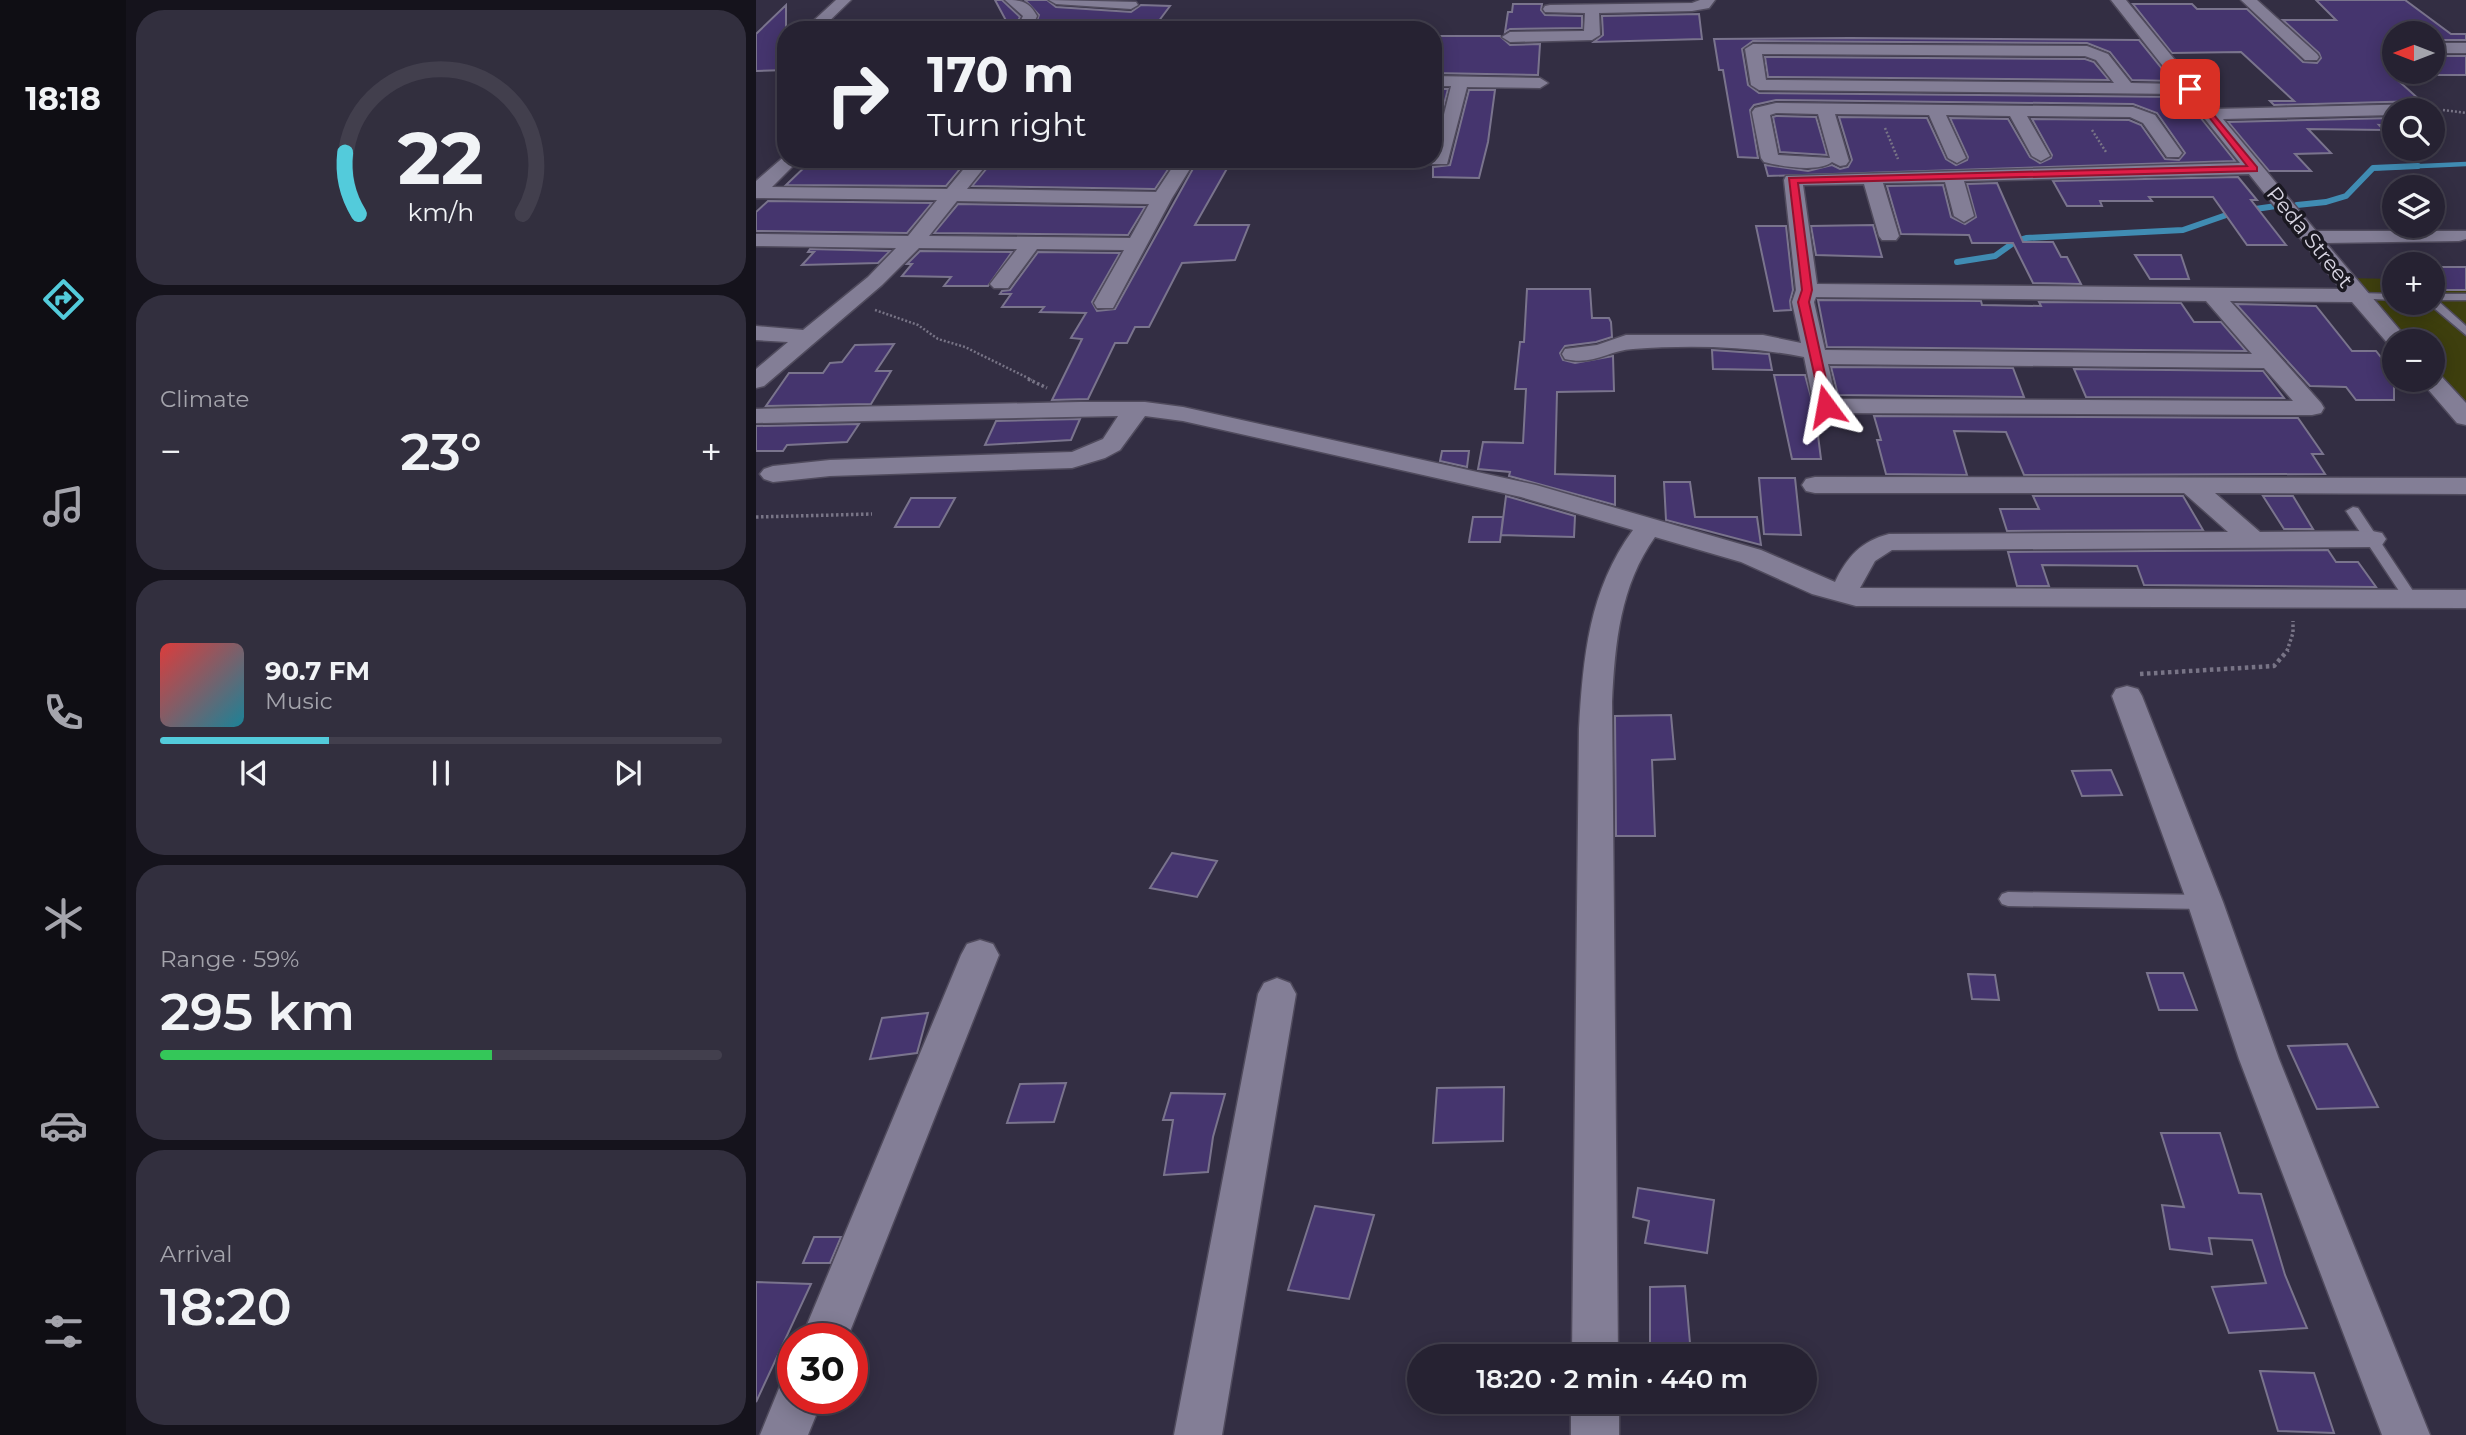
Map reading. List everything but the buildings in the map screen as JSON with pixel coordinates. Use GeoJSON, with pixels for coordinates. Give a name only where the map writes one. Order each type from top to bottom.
{"type":"FeatureCollection","features":[{"type":"Feature","properties":{"kind":"street"},"geometry":{"type":"LineString","coordinates":[[821,21],[844,0]]}},
{"type":"Feature","properties":{"kind":"street"},"geometry":{"type":"LineString","coordinates":[[1012,0],[1026,9],[1030,16],[1028,21]]}},
{"type":"Feature","properties":{"kind":"street"},"geometry":{"type":"LineString","coordinates":[[1056,0],[1133,2]]}},
{"type":"Feature","properties":{"kind":"street"},"geometry":{"type":"LineString","coordinates":[[1550,9],[1700,6],[1707,4],[1708,0]]}},
{"type":"Feature","properties":{"kind":"street","name":"Peda Street"},"geometry":{"type":"LineString","coordinates":[[2118,0],[2387,329]]}},
{"type":"Feature","properties":{"kind":"street"},"geometry":{"type":"LineString","coordinates":[[2248,0],[2311,57]]}},
{"type":"Feature","properties":{"kind":"street"},"geometry":{"type":"LineString","coordinates":[[1116,21],[1133,2]]}},
{"type":"Feature","properties":{"kind":"street"},"geometry":{"type":"LineString","coordinates":[[1510,37],[1592,35],[1592,9]]}},
{"type":"Feature","properties":{"kind":"street"},"geometry":{"type":"LineString","coordinates":[[2445,48],[2466,48]]}},
{"type":"Feature","properties":{"kind":"street"},"geometry":{"type":"LineString","coordinates":[[2126,88],[2099,54],[2087,51],[2034,51],[1981,69],[1884,68],[1823,68],[1981,69],[2057,87],[2190,89]]}},
{"type":"Feature","properties":{"kind":"street"},"geometry":{"type":"LineString","coordinates":[[2034,51],[2057,87]]}},
{"type":"Feature","properties":{"kind":"street"},"geometry":{"type":"LineString","coordinates":[[1442,81],[1540,83]]}},
{"type":"Feature","properties":{"kind":"street"},"geometry":{"type":"LineString","coordinates":[[1442,156],[1460,82]]}},
{"type":"Feature","properties":{"kind":"street"},"geometry":{"type":"LineString","coordinates":[[2173,153],[2149,119],[2140,114],[1776,108],[1760,112],[1767,154],[1770,158],[1785,162],[1898,159],[1955,167],[2254,169]]}},
{"type":"Feature","properties":{"kind":"street"},"geometry":{"type":"LineString","coordinates":[[1825,109],[1840,161]]}},
{"type":"Feature","properties":{"kind":"street"},"geometry":{"type":"LineString","coordinates":[[1935,110],[1955,167],[1964,216]]}},
{"type":"Feature","properties":{"kind":"street"},"geometry":{"type":"LineString","coordinates":[[2210,114],[2382,110]]}},
{"type":"Feature","properties":{"kind":"street"},"geometry":{"type":"LineString","coordinates":[[2016,111],[2041,156]]}},
{"type":"Feature","properties":{"kind":"street"},"geometry":{"type":"LineString","coordinates":[[2213,295],[2312,408],[1826,406],[1803,302],[1807,290],[1793,180],[1872,178],[2041,156],[2240,152]]}},
{"type":"Feature","properties":{"kind":"street"},"geometry":{"type":"LineString","coordinates":[[756,191],[781,168]]}},
{"type":"Feature","properties":{"kind":"street"},"geometry":{"type":"LineString","coordinates":[[756,381],[855,299],[913,242],[975,168]]}},
{"type":"Feature","properties":{"kind":"street"},"geometry":{"type":"LineString","coordinates":[[1105,303],[1181,168]]}},
{"type":"Feature","properties":{"kind":"street"},"geometry":{"type":"LineString","coordinates":[[1872,178],[1889,236]]}},
{"type":"Feature","properties":{"kind":"street"},"geometry":{"type":"LineString","coordinates":[[756,191],[1162,198]]}},
{"type":"Feature","properties":{"kind":"street"},"geometry":{"type":"LineString","coordinates":[[2310,237],[2459,235]]}},
{"type":"Feature","properties":{"kind":"street"},"geometry":{"type":"LineString","coordinates":[[756,240],[1137,244]]}},
{"type":"Feature","properties":{"kind":"street"},"geometry":{"type":"LineString","coordinates":[[1001,284],[1032,242]]}},
{"type":"Feature","properties":{"kind":"street"},"geometry":{"type":"LineString","coordinates":[[1807,290],[2358,296]]}},
{"type":"Feature","properties":{"kind":"street"},"geometry":{"type":"LineString","coordinates":[[756,333],[808,337]]}},
{"type":"Feature","properties":{"kind":"street"},"geometry":{"type":"LineString","coordinates":[[1573,354],[1600,352],[1626,342],[1704,341],[1763,342],[1814,354],[2270,361]]}},
{"type":"Feature","properties":{"kind":"street"},"geometry":{"type":"LineString","coordinates":[[2443,392],[2466,418]]}},
{"type":"Feature","properties":{"kind":"street"},"geometry":{"type":"LineString","coordinates":[[756,416],[1080,409],[1134,409],[1196,416],[1485,480],[1751,556],[1843,595],[1885,599],[2466,599]]}},
{"type":"Feature","properties":{"kind":"street"},"geometry":{"type":"LineString","coordinates":[[773,474],[830,468],[1072,460],[1114,444],[1120,438],[1134,409]]}},
{"type":"Feature","properties":{"kind":"street"},"geometry":{"type":"LineString","coordinates":[[1815,485],[2466,486]]}},
{"type":"Feature","properties":{"kind":"street"},"geometry":{"type":"LineString","coordinates":[[2191,486],[2252,539]]}},
{"type":"Feature","properties":{"kind":"street"},"geometry":{"type":"LineString","coordinates":[[1595,1344],[1595,729],[1598,672],[1611,593],[1632,547],[1648,528]]}},
{"type":"Feature","properties":{"kind":"street"},"geometry":{"type":"LineString","coordinates":[[1843,595],[1860,561],[1878,545],[1889,542],[2372,539]]}},
{"type":"Feature","properties":{"kind":"street"},"geometry":{"type":"LineString","coordinates":[[2127,696],[2205,902],[2259,1059],[2406,1435]]}},
{"type":"Feature","properties":{"kind":"street"},"geometry":{"type":"LineString","coordinates":[[831,1323],[980,956]]}},
{"type":"Feature","properties":{"kind":"street"},"geometry":{"type":"LineString","coordinates":[[1198,1435],[1277,994]]}},
{"type":"Feature","properties":{"kind":"street"},"geometry":{"type":"LineString","coordinates":[[784,1435],[793,1414]]}},
{"type":"Feature","properties":{"kind":"street"},"geometry":{"type":"LineString","coordinates":[[1595,1414],[1595,1435]]}},
{"type":"Feature","properties":{"kind":"lane"},"geometry":{"type":"LineString","coordinates":[[2358,296],[2382,297]]}},
{"type":"Feature","properties":{"kind":"lane"},"geometry":{"type":"LineString","coordinates":[[2445,298],[2466,297]]}},
{"type":"Feature","properties":{"kind":"lane"},"geometry":{"type":"LineString","coordinates":[[2445,312],[2466,332]]}},
{"type":"Feature","properties":{"kind":"lane"},"geometry":{"type":"LineString","coordinates":[[2353,511],[2412,600]]}},
{"type":"Feature","properties":{"kind":"lane"},"geometry":{"type":"LineString","coordinates":[[2008,899],[2205,902]]}},
{"type":"Feature","properties":{"kind":"path"},"geometry":{"type":"LineString","coordinates":[[1878,110],[1898,159]]}},
{"type":"Feature","properties":{"kind":"path"},"geometry":{"type":"LineString","coordinates":[[855,299],[876,311],[918,325],[938,339],[965,347],[1018,372],[1080,409]]}},
{"type":"Feature","properties":{"kind":"path"},"geometry":{"type":"LineString","coordinates":[[756,517],[872,514]]}},
{"type":"Feature","properties":{"kind":"path"},"geometry":{"type":"LineString","coordinates":[[2127,696],[2129,679],[2138,674],[2274,666],[2282,660],[2293,634],[2292,616],[2286,600]]}},
{"type":"Feature","properties":{"kind":"shaded area"},"geometry":{"type":"Polygon","coordinates":[[[2348,278],[2382,279],[2382,315],[2445,315],[2445,279],[2466,279],[2466,411],[2445,387],[2445,329],[2393,329],[2348,278]]]}},
{"type":"Feature","properties":{"kind":"waterway"},"geometry":{"type":"LineString","coordinates":[[2377,168],[2466,164]]}},
{"type":"Feature","properties":{"kind":"waterway"},"geometry":{"type":"LineString","coordinates":[[2297,205],[2326,202],[2346,196],[2373,168],[2418,166]]}},
{"type":"Feature","properties":{"kind":"waterway"},"geometry":{"type":"LineString","coordinates":[[1957,262],[1995,256],[2016,241],[2026,238],[2183,230],[2235,212],[2276,206]]}},
{"type":"Feature","properties":{"kind":"route"},"geometry":{"type":"LineString","coordinates":[[1826,406],[1803,302],[1807,290],[1793,180],[2254,169],[2190,89]]}}]}
